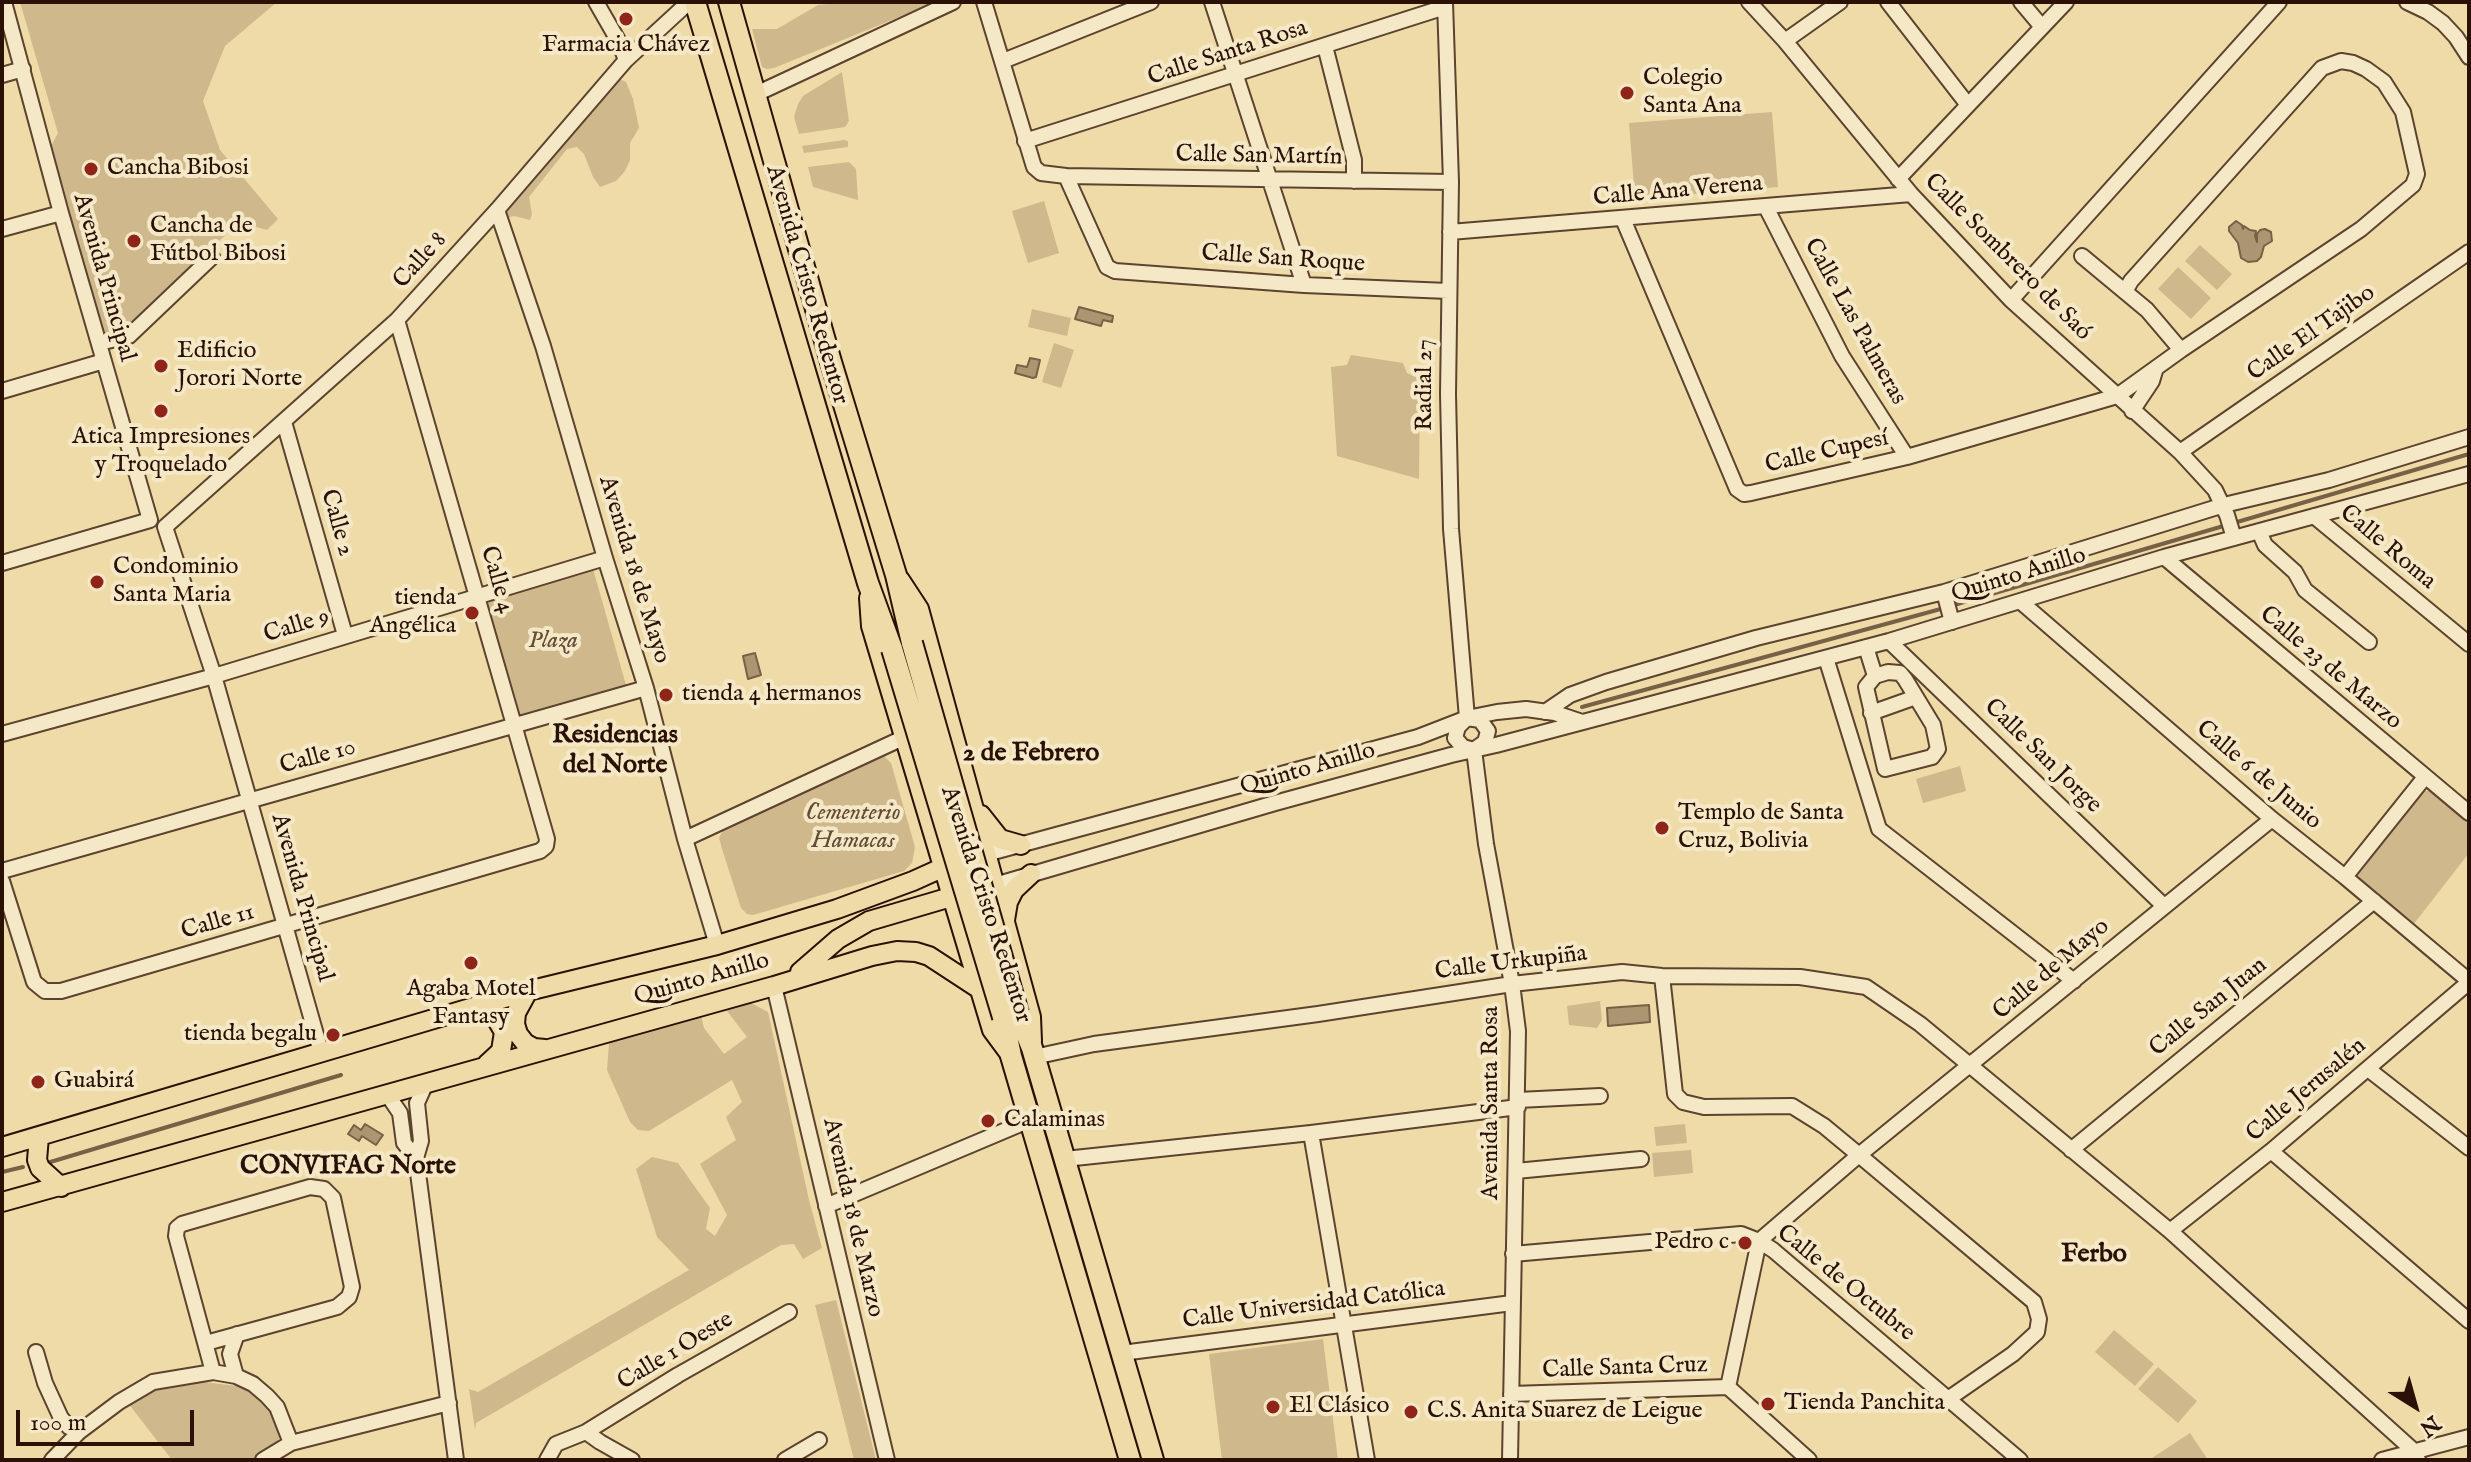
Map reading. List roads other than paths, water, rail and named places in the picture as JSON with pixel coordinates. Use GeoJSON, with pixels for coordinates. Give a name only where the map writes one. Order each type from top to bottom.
{"type":"FeatureCollection","features":[{"type":"Feature","properties":{"kind":"highway","name":"Avenida Cristo Redentor"},"geometry":{"type":"LineString","coordinates":[[695,2],[868,583],[902,646]]}},
{"type":"Feature","properties":{"kind":"highway","name":"Avenida Cristo Redentor"},"geometry":{"type":"LineString","coordinates":[[729,2],[831,362],[896,575],[902,646],[1010,1015],[1033,1053],[1153,1460]]}},
{"type":"Feature","properties":{"kind":"highway","name":"Avenida Cristo Redentor"},"geometry":{"type":"LineString","coordinates":[[1010,1015],[1011,1056],[1130,1460]]}},
{"type":"Feature","properties":{"kind":"main road","name":"Avenida Cristo Redentor"},"geometry":{"type":"LineString","coordinates":[[896,575],[919,609],[1031,1017],[1033,1053]]}},
{"type":"Feature","properties":{"kind":"main road","name":"Avenida Cristo Redentor"},"geometry":{"type":"LineString","coordinates":[[868,583],[871,626],[992,1030],[1011,1056]]}},
{"type":"Feature","properties":{"kind":"main road"},"geometry":{"type":"LineString","coordinates":[[927,809],[943,834],[959,839],[970,825],[970,795]]}},
{"type":"Feature","properties":{"kind":"main road"},"geometry":{"type":"LineString","coordinates":[[970,795],[995,835],[1021,845]]}},
{"type":"Feature","properties":{"kind":"main road"},"geometry":{"type":"LineString","coordinates":[[913,881],[927,855],[927,809]]}},
{"type":"Feature","properties":{"kind":"main road","name":"Quinto Anillo"},"geometry":{"type":"LineString","coordinates":[[2,1147],[528,991],[717,945],[837,909],[986,854]]}},
{"type":"Feature","properties":{"kind":"main road"},"geometry":{"type":"LineString","coordinates":[[1005,923],[1008,902],[1014,890],[1031,874]]}},
{"type":"Feature","properties":{"kind":"main road","name":"Quinto Anillo"},"geometry":{"type":"LineString","coordinates":[[2,1202],[774,986],[792,980],[838,939],[869,921],[995,885]]}},
{"type":"Feature","properties":{"kind":"main road"},"geometry":{"type":"LineString","coordinates":[[964,936],[964,917],[969,902],[976,898],[985,898],[1005,923]]}},
{"type":"Feature","properties":{"kind":"main road"},"geometry":{"type":"LineString","coordinates":[[792,980],[872,956],[897,951],[916,952],[940,962],[981,990]]}},
{"type":"Feature","properties":{"kind":"main road"},"geometry":{"type":"LineString","coordinates":[[528,991],[516,1013],[515,1024],[525,1043],[545,1049]]}},
{"type":"Feature","properties":{"kind":"main road"},"geometry":{"type":"LineString","coordinates":[[468,1009],[494,1015],[504,1032],[501,1051],[485,1066]]}},
{"type":"Feature","properties":{"kind":"main road"},"geometry":{"type":"LineString","coordinates":[[39,1137],[37,1151],[40,1168],[61,1187]]}},
{"type":"Feature","properties":{"kind":"street","name":"Avenida Principal"},"geometry":{"type":"LineString","coordinates":[[4,2],[150,520]]}},
{"type":"Feature","properties":{"kind":"street"},"geometry":{"type":"LineString","coordinates":[[596,2],[626,60]]}},
{"type":"Feature","properties":{"kind":"street","name":"Calle 8"},"geometry":{"type":"LineString","coordinates":[[165,527],[397,320],[626,60],[689,2]]}},
{"type":"Feature","properties":{"kind":"street"},"geometry":{"type":"LineString","coordinates":[[756,94],[953,2]]}},
{"type":"Feature","properties":{"kind":"street"},"geometry":{"type":"LineString","coordinates":[[984,2],[1036,170],[1046,175],[1066,176]]}},
{"type":"Feature","properties":{"kind":"street"},"geometry":{"type":"LineString","coordinates":[[1003,61],[1151,2]]}},
{"type":"Feature","properties":{"kind":"street"},"geometry":{"type":"LineString","coordinates":[[1212,2],[1304,285]]}},
{"type":"Feature","properties":{"kind":"street","name":"Calle Sombrero de Saó"},"geometry":{"type":"LineString","coordinates":[[1749,2],[1911,194],[2011,300],[2180,452],[2215,490],[2226,510],[2234,536]]}},
{"type":"Feature","properties":{"kind":"street"},"geometry":{"type":"LineString","coordinates":[[1785,41],[1840,2]]}},
{"type":"Feature","properties":{"kind":"street"},"geometry":{"type":"LineString","coordinates":[[1888,2],[1968,105]]}},
{"type":"Feature","properties":{"kind":"street"},"geometry":{"type":"LineString","coordinates":[[2021,2],[2042,27]]}},
{"type":"Feature","properties":{"kind":"street"},"geometry":{"type":"LineString","coordinates":[[1898,179],[2066,2]]}},
{"type":"Feature","properties":{"kind":"street"},"geometry":{"type":"LineString","coordinates":[[2011,300],[2279,2]]}},
{"type":"Feature","properties":{"kind":"street"},"geometry":{"type":"LineString","coordinates":[[2407,2],[2443,23],[2469,57]]}},
{"type":"Feature","properties":{"kind":"street","name":"Calle Santa Rosa"},"geometry":{"type":"LineString","coordinates":[[1025,141],[1445,5]]}},
{"type":"Feature","properties":{"kind":"street","name":"Radial 27"},"geometry":{"type":"LineString","coordinates":[[1445,5],[1451,182],[1448,291],[1451,529],[1467,718],[1458,727],[1455,738],[1463,747],[1474,750]]}},
{"type":"Feature","properties":{"kind":"street"},"geometry":{"type":"LineString","coordinates":[[1325,46],[1354,160],[1354,181]]}},
{"type":"Feature","properties":{"kind":"street","name":"Calle Cupesí"},"geometry":{"type":"LineString","coordinates":[[1623,219],[1737,489],[1744,494],[1751,493],[1907,457],[2117,396],[2361,229],[2413,185],[2417,174],[2403,112],[2384,82],[2353,63],[2341,61],[2322,68],[2126,290]]}},
{"type":"Feature","properties":{"kind":"street"},"geometry":{"type":"LineString","coordinates":[[2,75],[23,69]]}},
{"type":"Feature","properties":{"kind":"street","name":"Calle San Martín"},"geometry":{"type":"LineString","coordinates":[[1066,176],[1451,182]]}},
{"type":"Feature","properties":{"kind":"street","name":"Calle San Roque"},"geometry":{"type":"LineString","coordinates":[[1066,176],[1103,261],[1115,271],[1304,285],[1448,291]]}},
{"type":"Feature","properties":{"kind":"street","name":"Calle Ana Verena"},"geometry":{"type":"LineString","coordinates":[[1450,232],[1911,194]]}},
{"type":"Feature","properties":{"kind":"street","name":"Calle Las Palmeras"},"geometry":{"type":"LineString","coordinates":[[1766,207],[1842,356],[1907,457]]}},
{"type":"Feature","properties":{"kind":"street","name":"Avenida 18 de Mayo"},"geometry":{"type":"LineString","coordinates":[[497,210],[543,346],[646,688],[685,839],[717,945]]}},
{"type":"Feature","properties":{"kind":"street"},"geometry":{"type":"LineString","coordinates":[[2,229],[61,213]]}},
{"type":"Feature","properties":{"kind":"street","name":"Calle El Tajibo"},"geometry":{"type":"LineString","coordinates":[[2180,452],[2469,252]]}},
{"type":"Feature","properties":{"kind":"street"},"geometry":{"type":"LineString","coordinates":[[2082,256],[2126,290],[2155,318],[2181,350]]}},
{"type":"Feature","properties":{"kind":"street"},"geometry":{"type":"LineString","coordinates":[[99,343],[129,336],[212,257]]}},
{"type":"Feature","properties":{"kind":"street","name":"Calle 4"},"geometry":{"type":"LineString","coordinates":[[397,320],[547,839],[546,846],[540,851]]}},
{"type":"Feature","properties":{"kind":"street"},"geometry":{"type":"LineString","coordinates":[[2,391],[104,361]]}},
{"type":"Feature","properties":{"kind":"street"},"geometry":{"type":"LineString","coordinates":[[2132,411],[2152,381],[2157,367]]}},
{"type":"Feature","properties":{"kind":"street","name":"Calle 2"},"geometry":{"type":"LineString","coordinates":[[284,422],[345,635]]}},
{"type":"Feature","properties":{"kind":"street"},"geometry":{"type":"LineString","coordinates":[[1545,712],[1570,695],[1621,678],[1756,638],[1945,594],[2469,437]]}},
{"type":"Feature","properties":{"kind":"street","name":"Quinto Anillo"},"geometry":{"type":"LineString","coordinates":[[995,885],[1275,803],[1889,641],[1951,618],[2021,602],[2234,536],[2469,474]]}},
{"type":"Feature","properties":{"kind":"street","name":"Calle Roma"},"geometry":{"type":"LineString","coordinates":[[2314,516],[2469,644]]}},
{"type":"Feature","properties":{"kind":"street"},"geometry":{"type":"LineString","coordinates":[[2,563],[150,520],[165,527]]}},
{"type":"Feature","properties":{"kind":"street","name":"Avenida Principal"},"geometry":{"type":"LineString","coordinates":[[165,527],[214,676],[321,1052]]}},
{"type":"Feature","properties":{"kind":"street"},"geometry":{"type":"LineString","coordinates":[[2259,531],[2265,545],[2295,572],[2305,590],[2369,642]]}},
{"type":"Feature","properties":{"kind":"street","name":"Calle 23 de Marzo"},"geometry":{"type":"LineString","coordinates":[[2164,557],[2469,813]]}},
{"type":"Feature","properties":{"kind":"street","name":"Calle 9"},"geometry":{"type":"LineString","coordinates":[[2,734],[214,676],[605,558]]}},
{"type":"Feature","properties":{"kind":"street"},"geometry":{"type":"LineString","coordinates":[[1945,594],[1951,618]]}},
{"type":"Feature","properties":{"kind":"street","name":"Calle 6 de Junio"},"geometry":{"type":"LineString","coordinates":[[2021,602],[2272,819],[2469,982]]}},
{"type":"Feature","properties":{"kind":"street","name":"Calle San Jorge"},"geometry":{"type":"LineString","coordinates":[[1889,641],[2164,906]]}},
{"type":"Feature","properties":{"kind":"street"},"geometry":{"type":"LineString","coordinates":[[1866,647],[1875,676]]}},
{"type":"Feature","properties":{"kind":"street"},"geometry":{"type":"LineString","coordinates":[[1826,658],[1879,829],[2074,981]]}},
{"type":"Feature","properties":{"kind":"street"},"geometry":{"type":"LineString","coordinates":[[1888,672],[1900,673],[1933,725],[1938,749],[1932,757],[1885,769],[1866,687],[1875,676],[1888,672]]}},
{"type":"Feature","properties":{"kind":"street","name":"Calle 10"},"geometry":{"type":"LineString","coordinates":[[2,871],[646,688]]}},
{"type":"Feature","properties":{"kind":"street"},"geometry":{"type":"LineString","coordinates":[[1871,713],[1916,697]]}},
{"type":"Feature","properties":{"kind":"street","name":"Quinto Anillo"},"geometry":{"type":"LineString","coordinates":[[986,854],[1388,746],[1442,730],[1467,718],[1512,711],[1545,712],[1583,722]]}},
{"type":"Feature","properties":{"kind":"street"},"geometry":{"type":"LineString","coordinates":[[1467,718],[1480,720],[1488,731],[1485,742],[1474,750]]}},
{"type":"Feature","properties":{"kind":"street"},"geometry":{"type":"LineString","coordinates":[[685,839],[905,737]]}},
{"type":"Feature","properties":{"kind":"street","name":"Avenida Santa Rosa"},"geometry":{"type":"LineString","coordinates":[[1474,750],[1486,844],[1518,1031],[1510,1460]]}},
{"type":"Feature","properties":{"kind":"street"},"geometry":{"type":"LineString","coordinates":[[2345,877],[2425,777]]}},
{"type":"Feature","properties":{"kind":"street","name":"Calle de Mayo"},"geometry":{"type":"LineString","coordinates":[[1759,1241],[1859,1155],[2272,819]]}},
{"type":"Feature","properties":{"kind":"street","name":"Calle 11"},"geometry":{"type":"LineString","coordinates":[[2,881],[34,982],[45,991],[61,991],[540,851]]}},
{"type":"Feature","properties":{"kind":"street","name":"Calle San Juan"},"geometry":{"type":"LineString","coordinates":[[2071,1150],[2374,901]]}},
{"type":"Feature","properties":{"kind":"street","name":"Calle Urkupiña"},"geometry":{"type":"LineString","coordinates":[[1033,1053],[1512,984],[1622,972],[1662,976],[1800,977],[1866,987],[1920,1024],[2170,1231],[2416,1456]]}},
{"type":"Feature","properties":{"kind":"street"},"geometry":{"type":"LineString","coordinates":[[1662,976],[1675,1094],[1683,1102],[1704,1107],[1792,1106],[1824,1126],[2034,1302],[2039,1319],[2037,1332],[2013,1354],[1948,1399]]}},
{"type":"Feature","properties":{"kind":"street","name":"Calle Jerusalén"},"geometry":{"type":"LineString","coordinates":[[2170,1231],[2271,1151],[2469,982]]}},
{"type":"Feature","properties":{"kind":"street","name":"Avenida 18 de Marzo"},"geometry":{"type":"LineString","coordinates":[[774,986],[887,1460]]}},
{"type":"Feature","properties":{"kind":"street"},"geometry":{"type":"LineString","coordinates":[[2368,1069],[2469,1148]]}},
{"type":"Feature","properties":{"kind":"street"},"geometry":{"type":"LineString","coordinates":[[426,1083],[417,1103],[421,1141],[416,1158],[456,1460]]}},
{"type":"Feature","properties":{"kind":"street"},"geometry":{"type":"LineString","coordinates":[[387,1094],[400,1113],[404,1143],[416,1158]]}},
{"type":"Feature","properties":{"kind":"street"},"geometry":{"type":"LineString","coordinates":[[1065,1159],[1311,1133],[1518,1103],[1600,1096]]}},
{"type":"Feature","properties":{"kind":"street"},"geometry":{"type":"LineString","coordinates":[[826,1206],[1030,1120]]}},
{"type":"Feature","properties":{"kind":"street"},"geometry":{"type":"LineString","coordinates":[[1311,1133],[1367,1460]]}},
{"type":"Feature","properties":{"kind":"street"},"geometry":{"type":"LineString","coordinates":[[2271,1151],[2469,1321]]}},
{"type":"Feature","properties":{"kind":"street"},"geometry":{"type":"LineString","coordinates":[[1516,1171],[1641,1159]]}},
{"type":"Feature","properties":{"kind":"street"},"geometry":{"type":"LineString","coordinates":[[206,1343],[337,1307],[349,1297],[352,1287],[333,1198],[324,1189],[310,1187],[177,1228],[176,1236],[213,1372]]}},
{"type":"Feature","properties":{"kind":"street","name":"Calle de Octubre"},"geometry":{"type":"LineString","coordinates":[[1513,1254],[1741,1234],[1759,1241],[2020,1460]]}},
{"type":"Feature","properties":{"kind":"street"},"geometry":{"type":"LineString","coordinates":[[1728,1387],[1759,1241]]}},
{"type":"Feature","properties":{"kind":"street","name":"Calle Universidad Católica"},"geometry":{"type":"LineString","coordinates":[[1122,1353],[1512,1303]]}},
{"type":"Feature","properties":{"kind":"street","name":"Calle 1 Oeste"},"geometry":{"type":"LineString","coordinates":[[547,1460],[556,1444],[586,1432],[789,1312]]}},
{"type":"Feature","properties":{"kind":"street"},"geometry":{"type":"LineString","coordinates":[[236,1376],[230,1354],[237,1334]]}},
{"type":"Feature","properties":{"kind":"street"},"geometry":{"type":"LineString","coordinates":[[36,1352],[45,1383],[61,1418],[79,1432]]}},
{"type":"Feature","properties":{"kind":"street"},"geometry":{"type":"LineString","coordinates":[[52,1460],[79,1432],[119,1402],[153,1382],[213,1372],[236,1376],[253,1384],[277,1407],[291,1443]]}},
{"type":"Feature","properties":{"kind":"street","name":"Calle Santa Cruz"},"geometry":{"type":"LineString","coordinates":[[1511,1394],[1728,1387],[1809,1460]]}},
{"type":"Feature","properties":{"kind":"street"},"geometry":{"type":"LineString","coordinates":[[263,1460],[291,1443],[449,1403]]}},
{"type":"Feature","properties":{"kind":"street"},"geometry":{"type":"LineString","coordinates":[[586,1432],[632,1460]]}},
{"type":"Feature","properties":{"kind":"street"},"geometry":{"type":"LineString","coordinates":[[2382,1460],[2416,1456],[2469,1437]]}},
{"type":"Feature","properties":{"kind":"street"},"geometry":{"type":"LineString","coordinates":[[785,1460],[819,1440]]}},
{"type":"Feature","properties":{"kind":"waterway"},"geometry":{"type":"LineString","coordinates":[[1582,707],[1937,610],[2469,454]]}},
{"type":"Feature","properties":{"kind":"waterway"},"geometry":{"type":"LineString","coordinates":[[47,1163],[341,1075]]}},
{"type":"Feature","properties":{"kind":"waterway"},"geometry":{"type":"LineString","coordinates":[[2,1172],[23,1167]]}},
{"type":"Feature","properties":{"kind":"place","name":"Farmacia Chávez"},"geometry":{"type":"Point","coordinates":[626,19]}},
{"type":"Feature","properties":{"kind":"place","name":"Colegio Santa Ana"},"geometry":{"type":"Point","coordinates":[1627,93]}},
{"type":"Feature","properties":{"kind":"place","name":"Cancha Bibosi"},"geometry":{"type":"Point","coordinates":[91,169]}},
{"type":"Feature","properties":{"kind":"place","name":"Cancha de Fútbol Bibosi"},"geometry":{"type":"Point","coordinates":[134,241]}},
{"type":"Feature","properties":{"kind":"place","name":"Edificio Jorori Norte"},"geometry":{"type":"Point","coordinates":[161,366]}},
{"type":"Feature","properties":{"kind":"place","name":"Atica Impresiones y Troquelado"},"geometry":{"type":"Point","coordinates":[161,411]}},
{"type":"Feature","properties":{"kind":"place","name":"Condominio Santa Maria"},"geometry":{"type":"Point","coordinates":[97,582]}},
{"type":"Feature","properties":{"kind":"place","name":"tienda Angélica"},"geometry":{"type":"Point","coordinates":[472,613]}},
{"type":"Feature","properties":{"kind":"place","name":"tienda 4 hermanos"},"geometry":{"type":"Point","coordinates":[666,695]}},
{"type":"Feature","properties":{"kind":"place","name":"Templo de Santa Cruz, Bolivia"},"geometry":{"type":"Point","coordinates":[1662,828]}},
{"type":"Feature","properties":{"kind":"place","name":"Agaba Motel Fantasy"},"geometry":{"type":"Point","coordinates":[471,963]}},
{"type":"Feature","properties":{"kind":"place","name":"tienda begalu"},"geometry":{"type":"Point","coordinates":[333,1035]}},
{"type":"Feature","properties":{"kind":"place","name":"Guabirá"},"geometry":{"type":"Point","coordinates":[38,1082]}},
{"type":"Feature","properties":{"kind":"place","name":"Calaminas"},"geometry":{"type":"Point","coordinates":[988,1121]}},
{"type":"Feature","properties":{"kind":"place","name":"Pedro c"},"geometry":{"type":"Point","coordinates":[1745,1243]}},
{"type":"Feature","properties":{"kind":"place","name":"Tienda Panchita"},"geometry":{"type":"Point","coordinates":[1768,1404]}},
{"type":"Feature","properties":{"kind":"place","name":"El Clásico"},"geometry":{"type":"Point","coordinates":[1273,1407]}},
{"type":"Feature","properties":{"kind":"place","name":"C.S. Anita Suarez de Leigue"},"geometry":{"type":"Point","coordinates":[1411,1412]}},
{"type":"Feature","properties":{"kind":"district","name":"Residencias del Norte"},"geometry":{"type":"Point","coordinates":[615,752]}},
{"type":"Feature","properties":{"kind":"district","name":"2 de Febrero"},"geometry":{"type":"Point","coordinates":[1031,755]}},
{"type":"Feature","properties":{"kind":"district","name":"CONVIFAG Norte"},"geometry":{"type":"Point","coordinates":[348,1168]}},
{"type":"Feature","properties":{"kind":"district","name":"Ferbo"},"geometry":{"type":"Point","coordinates":[2094,1256]}},
{"type":"Feature","properties":{"kind":"park label","name":"Plaza"},"geometry":{"type":"Point","coordinates":[553,642]}},
{"type":"Feature","properties":{"kind":"park label","name":"Cementerio Hamacas"},"geometry":{"type":"Point","coordinates":[853,828]}}]}
